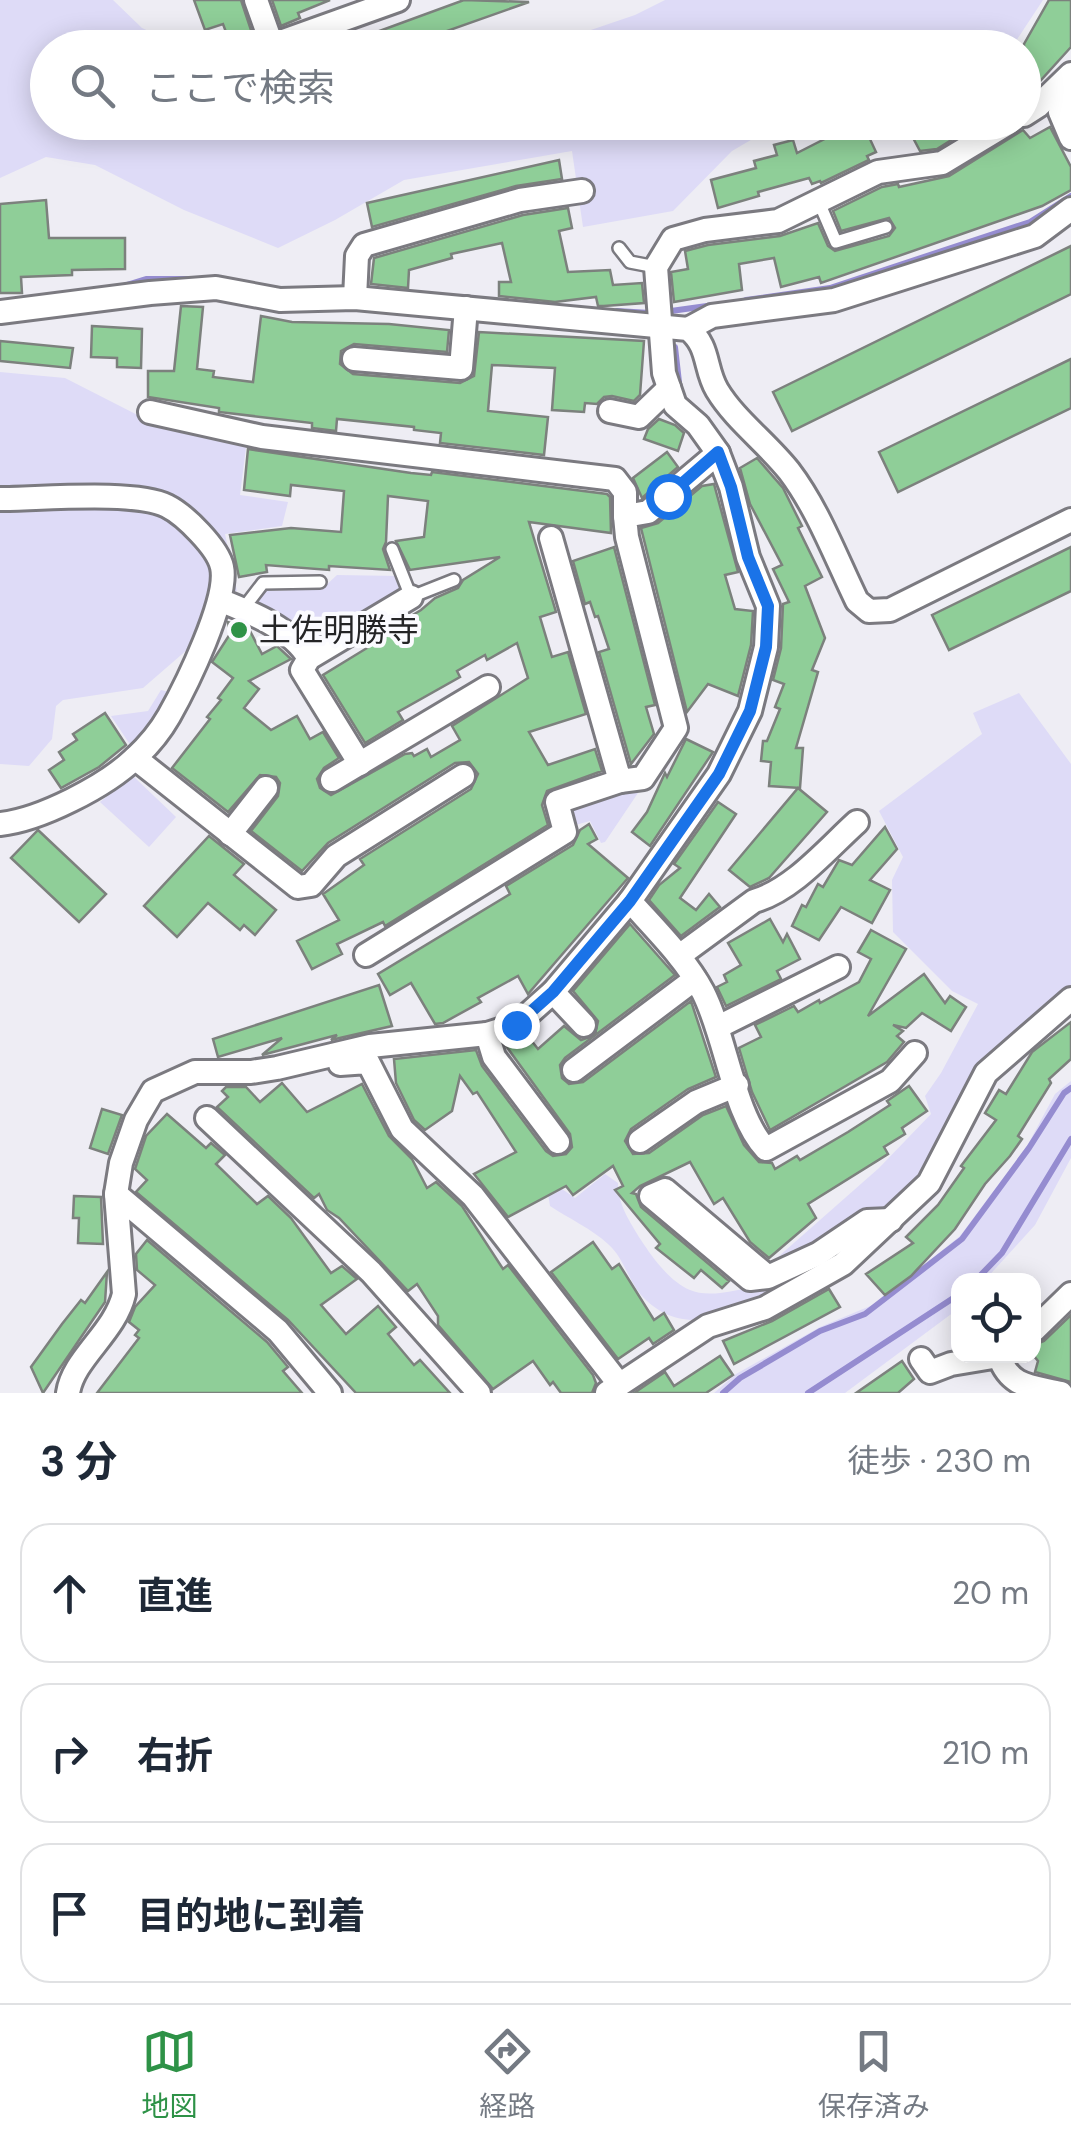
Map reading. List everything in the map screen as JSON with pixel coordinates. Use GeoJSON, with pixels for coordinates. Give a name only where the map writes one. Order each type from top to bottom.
{"type":"FeatureCollection","features":[{"type":"Feature","properties":{"kind":"street"},"geometry":{"type":"LineString","coordinates":[[256,0],[267,30]]}},
{"type":"Feature","properties":{"kind":"street"},"geometry":{"type":"LineString","coordinates":[[314,30],[398,0]]}},
{"type":"Feature","properties":{"kind":"street"},"geometry":{"type":"LineString","coordinates":[[1041,103],[1071,74]]}},
{"type":"Feature","properties":{"kind":"street"},"geometry":{"type":"LineString","coordinates":[[1071,98],[1060,112],[1071,138]]}},
{"type":"Feature","properties":{"kind":"street"},"geometry":{"type":"LineString","coordinates":[[68,1393],[78,1370],[112,1326],[124,1294],[116,1194],[136,1120],[153,1091],[195,1072],[251,1072],[418,1038],[487,1034],[516,1025],[553,992],[630,901],[719,774],[750,711],[766,647],[768,606],[748,557],[718,452],[698,425],[675,405],[664,373],[656,267],[674,239],[705,230],[778,221],[878,172],[942,163],[980,140]]}},
{"type":"Feature","properties":{"kind":"street"},"geometry":{"type":"LineString","coordinates":[[354,298],[358,256],[364,245],[520,200],[582,192]]}},
{"type":"Feature","properties":{"kind":"street"},"geometry":{"type":"LineString","coordinates":[[688,329],[712,316],[834,300],[1036,236],[1071,209]]}},
{"type":"Feature","properties":{"kind":"street"},"geometry":{"type":"LineString","coordinates":[[0,312],[150,292],[216,288],[280,300],[354,298],[688,329],[700,338],[706,350],[714,386],[790,472],[857,601],[869,611],[890,610],[1071,520]]}},
{"type":"Feature","properties":{"kind":"street"},"geometry":{"type":"LineString","coordinates":[[354,359],[461,368],[466,308]]}},
{"type":"Feature","properties":{"kind":"street"},"geometry":{"type":"LineString","coordinates":[[610,412],[639,417],[669,388]]}},
{"type":"Feature","properties":{"kind":"street"},"geometry":{"type":"LineString","coordinates":[[150,412],[262,437],[615,480],[625,492],[627,537],[676,728],[643,778],[620,781],[557,802],[565,832],[366,955]]}},
{"type":"Feature","properties":{"kind":"street"},"geometry":{"type":"LineString","coordinates":[[625,516],[648,512],[718,452]]}},
{"type":"Feature","properties":{"kind":"street"},"geometry":{"type":"LineString","coordinates":[[0,498],[139,498],[167,506],[202,534],[222,566],[232,605],[168,719],[135,758],[100,784],[20,822],[0,824]]}},
{"type":"Feature","properties":{"kind":"street"},"geometry":{"type":"LineString","coordinates":[[551,538],[620,781]]}},
{"type":"Feature","properties":{"kind":"street"},"geometry":{"type":"LineString","coordinates":[[360,764],[302,670],[309,658],[411,597]]}},
{"type":"Feature","properties":{"kind":"street"},"geometry":{"type":"LineString","coordinates":[[232,605],[269,622],[303,647],[309,658]]}},
{"type":"Feature","properties":{"kind":"street"},"geometry":{"type":"LineString","coordinates":[[332,780],[488,687]]}},
{"type":"Feature","properties":{"kind":"street"},"geometry":{"type":"LineString","coordinates":[[135,758],[298,887],[310,886],[336,856],[463,776]]}},
{"type":"Feature","properties":{"kind":"street"},"geometry":{"type":"LineString","coordinates":[[230,834],[266,788]]}},
{"type":"Feature","properties":{"kind":"street"},"geometry":{"type":"LineString","coordinates":[[679,956],[754,901],[786,884],[857,822]]}},
{"type":"Feature","properties":{"kind":"street"},"geometry":{"type":"LineString","coordinates":[[630,901],[695,979],[718,1027],[752,1135],[766,1149],[890,1081],[915,1052]]}},
{"type":"Feature","properties":{"kind":"street"},"geometry":{"type":"LineString","coordinates":[[718,1027],[838,967]]}},
{"type":"Feature","properties":{"kind":"street"},"geometry":{"type":"LineString","coordinates":[[574,1070],[695,979]]}},
{"type":"Feature","properties":{"kind":"street"},"geometry":{"type":"LineString","coordinates":[[553,992],[584,1025]]}},
{"type":"Feature","properties":{"kind":"street"},"geometry":{"type":"LineString","coordinates":[[308,1059],[323,1066],[368,1062],[402,1128],[474,1196],[613,1389],[708,1326],[765,1308],[843,1264],[929,1184],[986,1073],[1071,999]]}},
{"type":"Feature","properties":{"kind":"street"},"geometry":{"type":"LineString","coordinates":[[487,1034],[494,1057],[558,1142]]}},
{"type":"Feature","properties":{"kind":"street"},"geometry":{"type":"LineString","coordinates":[[640,1140],[696,1102],[737,1085]]}},
{"type":"Feature","properties":{"kind":"street"},"geometry":{"type":"LineString","coordinates":[[207,1118],[371,1272],[478,1393]]}},
{"type":"Feature","properties":{"kind":"street"},"geometry":{"type":"LineString","coordinates":[[768,1277],[665,1190],[651,1196],[750,1280],[768,1277],[818,1254],[867,1221],[890,1220]]}},
{"type":"Feature","properties":{"kind":"street"},"geometry":{"type":"LineString","coordinates":[[116,1194],[278,1331],[330,1393]]}},
{"type":"Feature","properties":{"kind":"street"},"geometry":{"type":"LineString","coordinates":[[1041,1323],[1071,1294]]}},
{"type":"Feature","properties":{"kind":"street"},"geometry":{"type":"LineString","coordinates":[[922,1359],[930,1372],[957,1363]]}},
{"type":"Feature","properties":{"kind":"street"},"geometry":{"type":"LineString","coordinates":[[1002,1363],[1005,1373],[1015,1382],[1061,1393]]}},
{"type":"Feature","properties":{"kind":"lane"},"geometry":{"type":"LineString","coordinates":[[818,200],[836,242],[886,227]]}},
{"type":"Feature","properties":{"kind":"lane"},"geometry":{"type":"LineString","coordinates":[[619,248],[630,262],[656,267]]}},
{"type":"Feature","properties":{"kind":"lane"},"geometry":{"type":"LineString","coordinates":[[392,549],[411,597],[454,580]]}},
{"type":"Feature","properties":{"kind":"lane"},"geometry":{"type":"LineString","coordinates":[[232,605],[264,583],[320,582]]}},
{"type":"Feature","properties":{"kind":"shaded area"},"geometry":{"type":"Polygon","coordinates":[[[0,0],[113,0],[146,30],[30,30],[30,140],[751,140],[732,151],[673,211],[583,227],[572,151],[404,180],[278,248],[184,210],[95,165],[46,157],[0,178],[0,0]]]}},
{"type":"Feature","properties":{"kind":"shaded area"},"geometry":{"type":"Polygon","coordinates":[[[665,0],[1043,0],[1023,30],[591,30],[665,0]]]}},
{"type":"Feature","properties":{"kind":"shaded area"},"geometry":{"type":"Polygon","coordinates":[[[0,372],[65,378],[163,428],[246,447],[240,495],[288,502],[282,526],[225,534],[237,591],[222,592],[188,649],[143,688],[63,700],[56,706],[52,739],[29,766],[0,764],[0,372]]]}},
{"type":"Feature","properties":{"kind":"shaded area"},"geometry":{"type":"Polygon","coordinates":[[[337,575],[398,576],[406,594],[311,652],[249,607],[266,591],[322,589],[337,575]]]}},
{"type":"Feature","properties":{"kind":"shaded area"},"geometry":{"type":"Polygon","coordinates":[[[161,690],[173,693],[133,749],[111,716],[148,711],[161,690]]]}},
{"type":"Feature","properties":{"kind":"shaded area"},"geometry":{"type":"Polygon","coordinates":[[[1019,693],[1071,764],[1071,985],[1002,1044],[964,1091],[940,1143],[917,1177],[889,1208],[861,1212],[817,1241],[778,1257],[879,1168],[931,1114],[925,1096],[978,1004],[952,991],[893,932],[892,880],[903,857],[879,811],[982,734],[973,713],[1019,693]]]}},
{"type":"Feature","properties":{"kind":"shaded area"},"geometry":{"type":"Polygon","coordinates":[[[133,776],[176,817],[149,847],[100,802],[133,776]]]}},
{"type":"Feature","properties":{"kind":"shaded area"},"geometry":{"type":"Polygon","coordinates":[[[644,784],[605,842],[601,843],[590,821],[568,827],[563,805],[644,784]]]}},
{"type":"Feature","properties":{"kind":"shaded area"},"geometry":{"type":"Polygon","coordinates":[[[1071,1081],[1071,1158],[1035,1225],[991,1273],[951,1273],[951,1314],[845,1393],[714,1393],[736,1374],[820,1327],[875,1304],[960,1236],[1027,1146],[1055,1094],[1071,1081]]]}},
{"type":"Feature","properties":{"kind":"shaded area"},"geometry":{"type":"Polygon","coordinates":[[[605,1174],[618,1183],[625,1213],[650,1254],[690,1290],[738,1290],[825,1260],[783,1288],[735,1312],[710,1319],[686,1319],[662,1312],[641,1295],[608,1244],[550,1206],[548,1194],[562,1189],[575,1198],[605,1174]]]}},
{"type":"Feature","properties":{"kind":"building"},"geometry":{"type":"Polygon","coordinates":[[[194,0],[241,0],[251,30],[225,30],[223,24],[205,30],[194,0]]]}},
{"type":"Feature","properties":{"kind":"building"},"geometry":{"type":"Polygon","coordinates":[[[272,0],[330,0],[298,13],[300,18],[281,26],[272,0]]]}},
{"type":"Feature","properties":{"kind":"building"},"geometry":{"type":"Polygon","coordinates":[[[464,0],[529,2],[450,30],[382,30],[464,0]]]}},
{"type":"Feature","properties":{"kind":"building"},"geometry":{"type":"Polygon","coordinates":[[[1049,0],[1071,0],[1071,47],[1041,80],[1041,30],[1032,30],[1049,0]]]}},
{"type":"Feature","properties":{"kind":"building"},"geometry":{"type":"Polygon","coordinates":[[[1050,127],[1071,167],[1071,190],[1042,206],[821,283],[819,277],[781,287],[774,258],[739,264],[742,290],[674,302],[671,272],[688,269],[685,251],[780,236],[818,223],[828,246],[835,251],[889,236],[895,228],[889,218],[841,231],[833,211],[882,187],[949,176],[1007,140],[1041,140],[1041,132],[1050,127]]]}},
{"type":"Feature","properties":{"kind":"building"},"geometry":{"type":"Polygon","coordinates":[[[793,140],[797,153],[823,140],[870,140],[876,152],[867,156],[869,160],[821,183],[812,184],[809,178],[718,208],[711,180],[756,168],[754,161],[777,155],[774,145],[793,140]]]}},
{"type":"Feature","properties":{"kind":"building"},"geometry":{"type":"Polygon","coordinates":[[[914,140],[951,140],[937,149],[920,151],[914,140]]]}},
{"type":"Feature","properties":{"kind":"building"},"geometry":{"type":"Polygon","coordinates":[[[559,160],[562,179],[516,186],[372,227],[367,203],[559,160]]]}},
{"type":"Feature","properties":{"kind":"building"},"geometry":{"type":"Polygon","coordinates":[[[46,200],[49,238],[125,238],[125,269],[72,270],[72,275],[21,277],[22,293],[0,293],[0,204],[46,200]]]}},
{"type":"Feature","properties":{"kind":"building"},"geometry":{"type":"Polygon","coordinates":[[[568,208],[572,228],[559,231],[568,272],[610,270],[613,285],[642,283],[644,303],[598,306],[596,297],[555,302],[499,296],[499,282],[511,282],[502,243],[451,254],[452,258],[409,270],[408,288],[371,284],[374,258],[523,215],[568,208]]]}},
{"type":"Feature","properties":{"kind":"building"},"geometry":{"type":"Polygon","coordinates":[[[1071,246],[1071,294],[792,431],[773,392],[1071,246]]]}},
{"type":"Feature","properties":{"kind":"building"},"geometry":{"type":"Polygon","coordinates":[[[181,306],[203,307],[197,369],[214,371],[213,377],[253,382],[261,316],[292,322],[449,330],[447,352],[354,344],[341,351],[340,364],[353,374],[460,383],[474,376],[479,332],[644,341],[640,395],[634,401],[604,397],[597,404],[585,403],[584,412],[552,410],[555,368],[492,365],[488,411],[548,417],[544,455],[440,443],[441,433],[414,427],[337,419],[336,431],[312,428],[312,423],[219,412],[219,408],[148,397],[148,371],[174,371],[181,306]]]}},
{"type":"Feature","properties":{"kind":"building"},"geometry":{"type":"Polygon","coordinates":[[[92,326],[142,329],[141,368],[117,367],[117,358],[91,357],[92,326]]]}},
{"type":"Feature","properties":{"kind":"building"},"geometry":{"type":"Polygon","coordinates":[[[0,341],[73,348],[70,368],[0,361],[0,341]]]}},
{"type":"Feature","properties":{"kind":"building"},"geometry":{"type":"Polygon","coordinates":[[[1071,359],[1071,408],[898,492],[879,452],[1071,359]]]}},
{"type":"Feature","properties":{"kind":"building"},"geometry":{"type":"Polygon","coordinates":[[[659,419],[684,433],[678,451],[644,439],[659,419]]]}},
{"type":"Feature","properties":{"kind":"building"},"geometry":{"type":"Polygon","coordinates":[[[248,449],[610,497],[611,533],[529,522],[556,612],[540,617],[552,657],[568,652],[586,714],[529,732],[548,765],[595,749],[602,771],[547,791],[542,805],[548,825],[385,926],[383,922],[337,944],[342,954],[312,969],[297,941],[339,920],[323,894],[364,865],[360,859],[471,789],[478,774],[469,762],[455,763],[328,843],[302,871],[251,831],[278,796],[280,783],[276,777],[260,775],[228,812],[172,768],[210,719],[207,717],[233,678],[212,662],[230,634],[228,622],[249,629],[262,654],[277,646],[291,659],[249,681],[259,689],[244,708],[271,730],[297,716],[310,739],[323,732],[339,758],[324,768],[317,779],[320,788],[331,795],[405,754],[414,756],[427,749],[431,757],[460,740],[452,726],[528,678],[517,643],[487,660],[485,655],[457,671],[460,677],[398,712],[403,720],[365,743],[323,675],[367,648],[364,644],[435,598],[458,588],[463,580],[500,557],[410,570],[396,541],[424,537],[428,501],[388,496],[383,549],[390,570],[266,565],[267,572],[239,577],[230,535],[291,528],[341,532],[344,491],[291,485],[290,496],[244,490],[248,449]]]}},
{"type":"Feature","properties":{"kind":"building"},"geometry":{"type":"Polygon","coordinates":[[[667,452],[678,467],[642,498],[633,478],[667,452]]]}},
{"type":"Feature","properties":{"kind":"building"},"geometry":{"type":"Polygon","coordinates":[[[757,458],[783,488],[822,577],[805,586],[825,638],[812,670],[818,672],[796,748],[803,748],[800,788],[769,786],[771,762],[761,761],[763,741],[767,741],[780,709],[775,707],[784,684],[773,680],[781,648],[783,604],[789,602],[773,569],[782,565],[750,504],[740,468],[757,458]]]}},
{"type":"Feature","properties":{"kind":"building"},"geometry":{"type":"Polygon","coordinates":[[[714,484],[738,572],[725,575],[735,609],[753,611],[751,645],[738,696],[708,684],[687,712],[641,528],[658,523],[702,486],[714,484]]]}},
{"type":"Feature","properties":{"kind":"building"},"geometry":{"type":"Polygon","coordinates":[[[614,547],[655,705],[646,707],[654,734],[631,764],[599,652],[609,649],[598,616],[595,617],[590,602],[585,604],[573,561],[614,547]]]}},
{"type":"Feature","properties":{"kind":"building"},"geometry":{"type":"Polygon","coordinates":[[[1071,547],[1071,591],[949,650],[932,615],[1071,547]]]}},
{"type":"Feature","properties":{"kind":"building"},"geometry":{"type":"Polygon","coordinates":[[[105,713],[126,745],[99,767],[61,788],[49,770],[64,760],[59,752],[77,740],[73,734],[105,713]]]}},
{"type":"Feature","properties":{"kind":"building"},"geometry":{"type":"Polygon","coordinates":[[[686,739],[713,752],[650,846],[632,832],[686,739]]]}},
{"type":"Feature","properties":{"kind":"building"},"geometry":{"type":"Polygon","coordinates":[[[798,788],[827,812],[769,878],[750,887],[729,870],[798,788]]]}},
{"type":"Feature","properties":{"kind":"building"},"geometry":{"type":"Polygon","coordinates":[[[718,802],[736,814],[680,898],[696,910],[709,894],[720,907],[681,936],[649,900],[659,885],[680,868],[674,864],[718,802]]]}},
{"type":"Feature","properties":{"kind":"building"},"geometry":{"type":"Polygon","coordinates":[[[589,824],[597,839],[588,844],[628,878],[528,994],[518,976],[478,998],[481,1002],[435,1024],[411,983],[390,995],[378,974],[510,894],[506,886],[573,845],[580,830],[589,824]]]}},
{"type":"Feature","properties":{"kind":"building"},"geometry":{"type":"Polygon","coordinates":[[[885,827],[897,849],[870,880],[890,890],[872,923],[841,907],[819,940],[792,926],[802,905],[806,907],[818,884],[823,887],[839,860],[852,865],[885,827]]]}},
{"type":"Feature","properties":{"kind":"building"},"geometry":{"type":"Polygon","coordinates":[[[38,830],[106,894],[79,922],[11,858],[38,830]]]}},
{"type":"Feature","properties":{"kind":"building"},"geometry":{"type":"Polygon","coordinates":[[[209,836],[244,864],[234,875],[276,910],[255,935],[244,925],[240,930],[208,903],[177,937],[144,906],[209,836]]]}},
{"type":"Feature","properties":{"kind":"building"},"geometry":{"type":"Polygon","coordinates":[[[770,919],[783,942],[787,934],[800,959],[777,971],[781,979],[726,1006],[717,987],[727,982],[724,975],[741,965],[728,943],[770,919]]]}},
{"type":"Feature","properties":{"kind":"building"},"geometry":{"type":"Polygon","coordinates":[[[630,924],[675,975],[565,1058],[560,1065],[562,1078],[569,1084],[583,1082],[691,1001],[716,1077],[688,1089],[631,1129],[625,1141],[633,1154],[649,1153],[703,1115],[726,1106],[744,1145],[759,1162],[772,1163],[775,1169],[797,1156],[800,1160],[848,1132],[890,1105],[887,1101],[909,1086],[927,1111],[902,1128],[905,1134],[884,1147],[888,1154],[808,1204],[816,1218],[769,1258],[750,1242],[723,1198],[714,1204],[690,1162],[632,1193],[641,1207],[729,1281],[722,1288],[701,1270],[694,1278],[656,1248],[660,1244],[615,1190],[623,1186],[613,1166],[573,1195],[566,1186],[508,1217],[474,1174],[516,1152],[477,1092],[473,1094],[460,1076],[452,1111],[425,1130],[414,1120],[396,1083],[394,1059],[476,1050],[482,1066],[546,1151],[553,1156],[566,1154],[572,1147],[570,1134],[506,1046],[527,1035],[538,1049],[564,1026],[581,1040],[595,1035],[598,1021],[573,991],[630,924]]]}},
{"type":"Feature","properties":{"kind":"building"},"geometry":{"type":"Polygon","coordinates":[[[871,930],[906,949],[868,1016],[924,974],[945,1003],[950,996],[966,1007],[951,1031],[922,1013],[906,1028],[893,1025],[903,1031],[897,1036],[904,1042],[887,1062],[770,1130],[752,1092],[739,1048],[761,1037],[755,1025],[794,1006],[798,1012],[819,1000],[820,1003],[859,982],[871,959],[858,952],[871,930]]]}},
{"type":"Feature","properties":{"kind":"building"},"geometry":{"type":"Polygon","coordinates":[[[379,985],[392,1026],[331,1040],[337,1035],[262,1055],[282,1038],[218,1057],[213,1039],[379,985]]]}},
{"type":"Feature","properties":{"kind":"building"},"geometry":{"type":"Polygon","coordinates":[[[1071,1022],[1071,1059],[1049,1079],[1051,1083],[1018,1136],[1022,1139],[955,1229],[911,1276],[885,1295],[866,1274],[913,1243],[906,1237],[938,1205],[996,1120],[985,1113],[999,1090],[1006,1094],[1032,1052],[1071,1022]]]}},
{"type":"Feature","properties":{"kind":"building"},"geometry":{"type":"Polygon","coordinates":[[[282,1083],[307,1112],[362,1084],[389,1136],[412,1159],[427,1188],[436,1182],[462,1206],[503,1269],[508,1265],[593,1375],[596,1383],[592,1393],[561,1393],[553,1382],[550,1385],[533,1361],[493,1389],[438,1325],[438,1316],[417,1284],[408,1291],[327,1210],[319,1194],[314,1198],[217,1107],[228,1097],[222,1091],[226,1087],[246,1087],[260,1102],[282,1083]]]}},
{"type":"Feature","properties":{"kind":"building"},"geometry":{"type":"Polygon","coordinates":[[[102,1109],[122,1115],[108,1154],[90,1148],[102,1109]]]}},
{"type":"Feature","properties":{"kind":"building"},"geometry":{"type":"Polygon","coordinates":[[[167,1114],[206,1148],[211,1143],[225,1155],[216,1164],[257,1204],[268,1196],[291,1218],[331,1273],[342,1266],[357,1279],[321,1305],[346,1334],[378,1306],[396,1327],[388,1334],[414,1365],[420,1360],[450,1393],[356,1393],[288,1320],[136,1192],[147,1180],[135,1169],[146,1136],[167,1114]]]}},
{"type":"Feature","properties":{"kind":"building"},"geometry":{"type":"Polygon","coordinates":[[[74,1196],[101,1197],[103,1244],[78,1243],[79,1218],[73,1218],[74,1196]]]}},
{"type":"Feature","properties":{"kind":"building"},"geometry":{"type":"Polygon","coordinates":[[[147,1240],[267,1342],[288,1367],[283,1371],[302,1393],[97,1393],[139,1338],[135,1335],[139,1330],[129,1322],[135,1307],[155,1285],[137,1270],[136,1254],[147,1240]]]}},
{"type":"Feature","properties":{"kind":"building"},"geometry":{"type":"Polygon","coordinates":[[[593,1242],[612,1269],[619,1264],[654,1320],[664,1313],[674,1330],[653,1344],[649,1338],[618,1359],[551,1272],[593,1242]]]}},
{"type":"Feature","properties":{"kind":"building"},"geometry":{"type":"Polygon","coordinates":[[[107,1272],[105,1302],[43,1393],[31,1367],[107,1272]]]}},
{"type":"Feature","properties":{"kind":"building"},"geometry":{"type":"Polygon","coordinates":[[[829,1289],[840,1307],[734,1364],[723,1341],[772,1321],[829,1289]]]}},
{"type":"Feature","properties":{"kind":"building"},"geometry":{"type":"Polygon","coordinates":[[[1071,1315],[1071,1382],[1035,1372],[1041,1363],[1044,1341],[1071,1315]]]}},
{"type":"Feature","properties":{"kind":"building"},"geometry":{"type":"Polygon","coordinates":[[[720,1356],[733,1375],[706,1393],[634,1393],[665,1372],[674,1386],[720,1356]]]}},
{"type":"Feature","properties":{"kind":"building"},"geometry":{"type":"Polygon","coordinates":[[[902,1361],[914,1379],[898,1393],[856,1393],[902,1361]]]}},
{"type":"Feature","properties":{"kind":"waterway"},"geometry":{"type":"LineString","coordinates":[[746,300],[830,288],[1030,222],[1071,196]]}},
{"type":"Feature","properties":{"kind":"waterway"},"geometry":{"type":"LineString","coordinates":[[120,287],[146,279],[221,279]]}},
{"type":"Feature","properties":{"kind":"waterway"},"geometry":{"type":"LineString","coordinates":[[671,311],[714,305]]}},
{"type":"Feature","properties":{"kind":"waterway"},"geometry":{"type":"LineString","coordinates":[[617,311],[650,313]]}},
{"type":"Feature","properties":{"kind":"waterway"},"geometry":{"type":"LineString","coordinates":[[675,347],[679,382]]}},
{"type":"Feature","properties":{"kind":"waterway"},"geometry":{"type":"LineString","coordinates":[[723,1393],[740,1378],[820,1331],[865,1314],[962,1239],[1071,1088]]}},
{"type":"Feature","properties":{"kind":"waterway"},"geometry":{"type":"LineString","coordinates":[[983,1273],[1002,1253],[1071,1139]]}},
{"type":"Feature","properties":{"kind":"waterway"},"geometry":{"type":"LineString","coordinates":[[808,1393],[951,1300]]}},
{"type":"Feature","properties":{"kind":"place","name":"土佐明勝寺"},"geometry":{"type":"Point","coordinates":[239,630]}},
{"type":"Feature","properties":{"kind":"route"},"geometry":{"type":"LineString","coordinates":[[516,1025],[553,992],[630,901],[719,774],[750,711],[766,647],[768,606],[748,557],[718,452],[668,496]]}}]}
